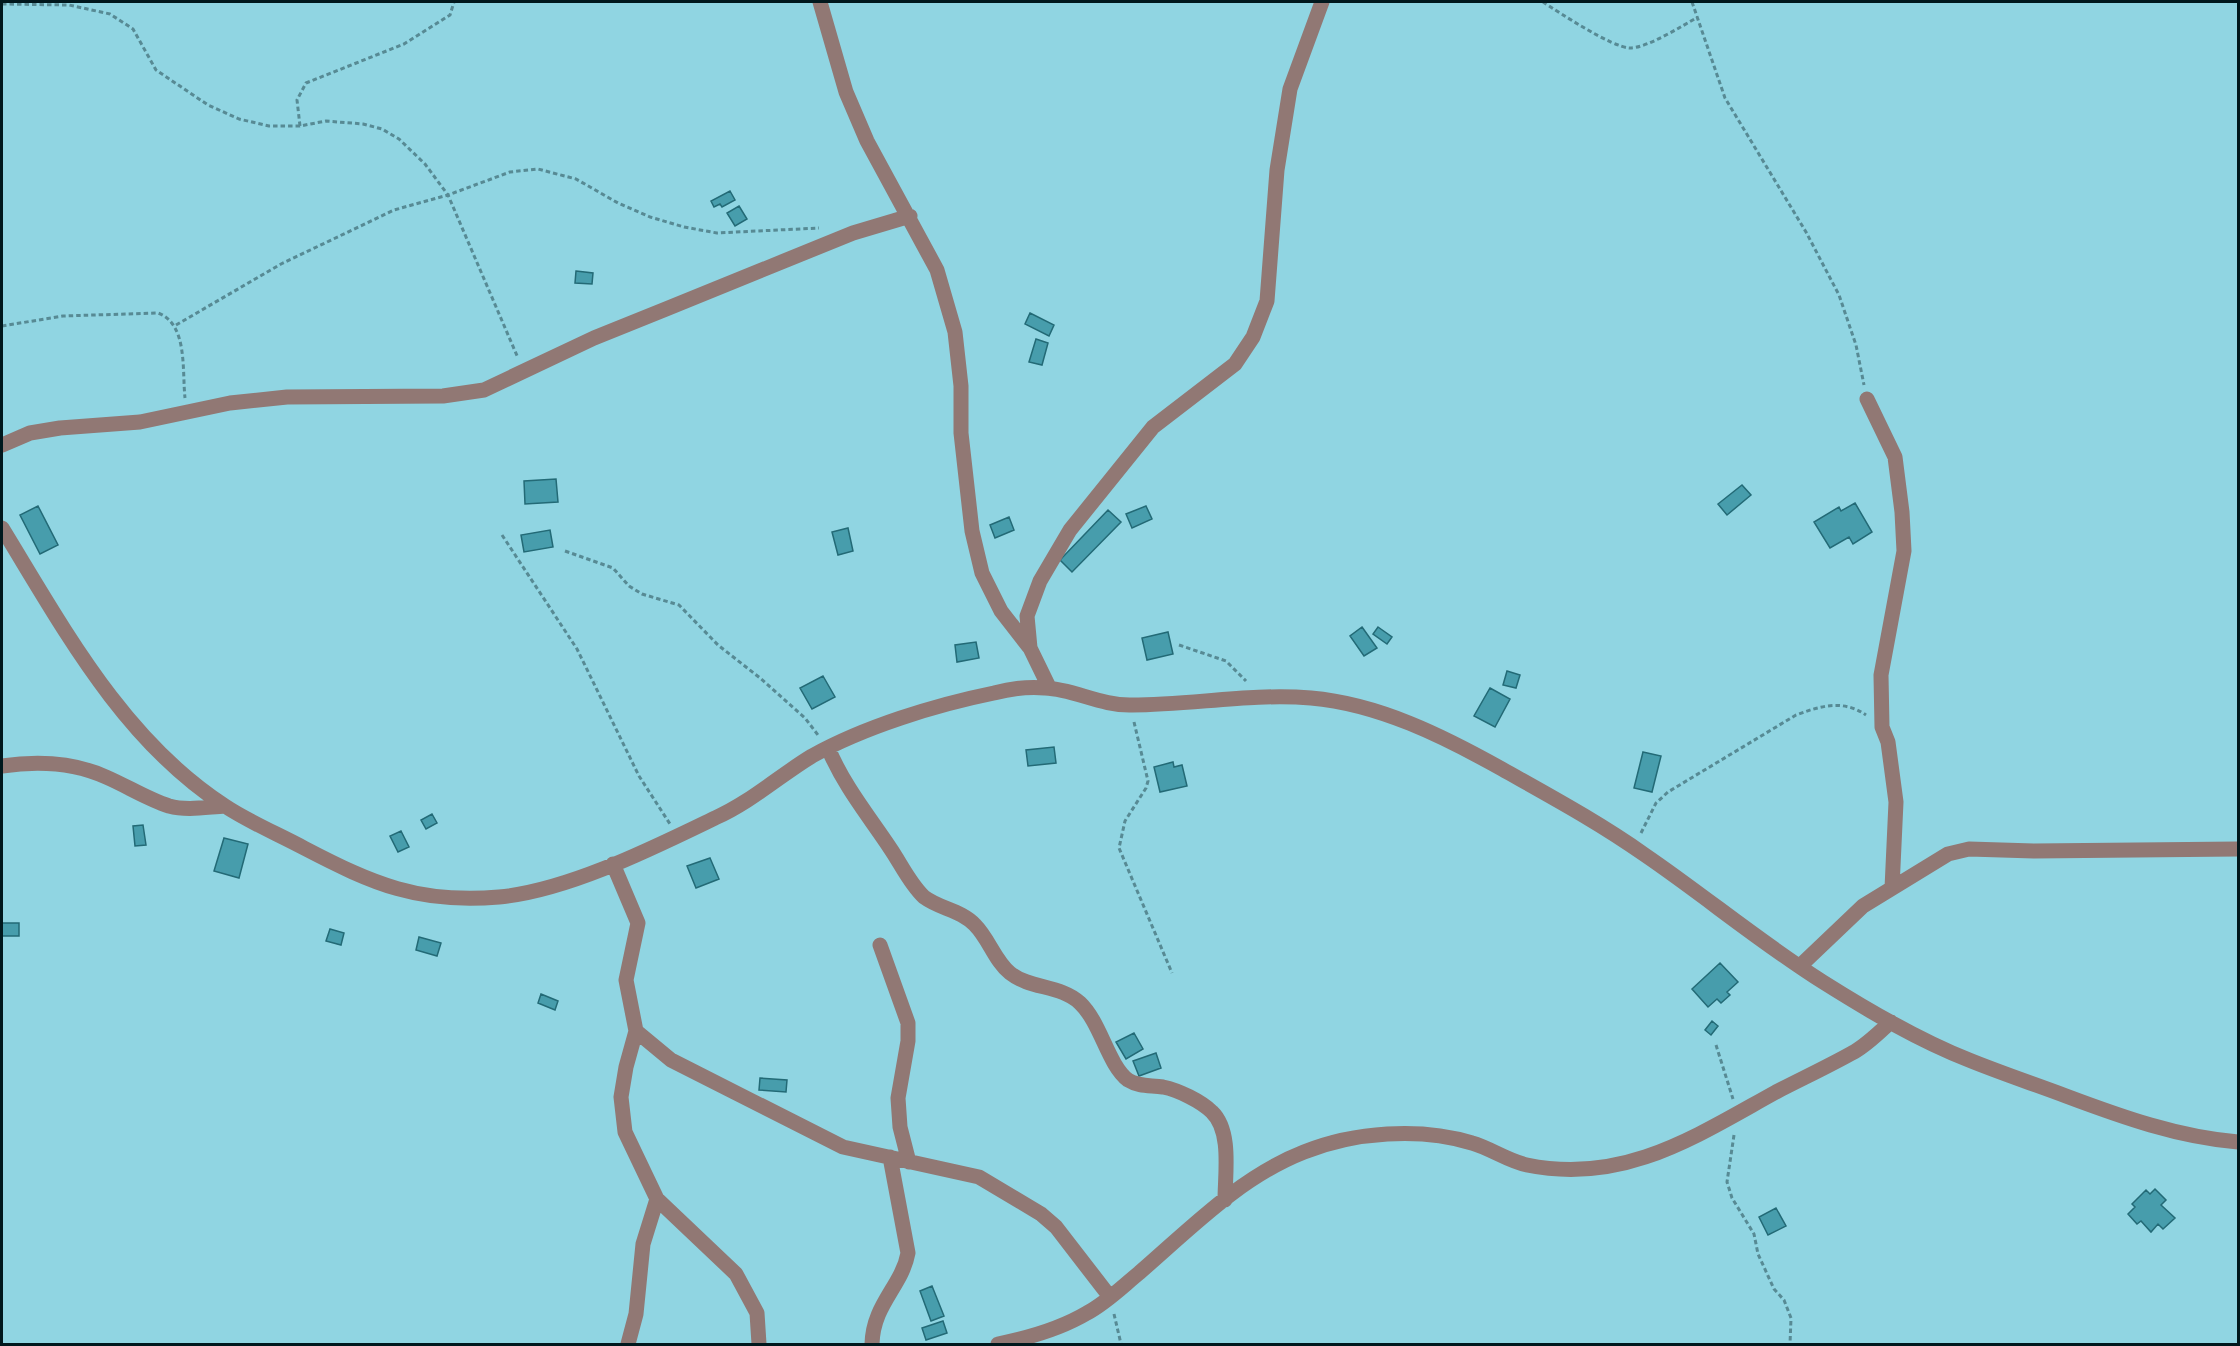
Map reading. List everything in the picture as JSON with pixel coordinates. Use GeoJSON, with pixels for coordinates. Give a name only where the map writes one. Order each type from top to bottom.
{"type":"FeatureCollection","features":[{"type":"Feature","properties":{"kind":"street"},"geometry":{"type":"LineString","coordinates":[[820,2],[846,92],[867,141],[910,216],[937,270],[955,332],[961,386],[961,433],[972,531],[982,573],[1001,611],[1029,648],[1049,687]]}},
{"type":"Feature","properties":{"kind":"street"},"geometry":{"type":"LineString","coordinates":[[1029,648],[1027,616],[1032,600],[1070,530],[1153,427],[1235,364],[1253,337],[1267,301],[1277,170],[1290,89],[1322,2]]}},
{"type":"Feature","properties":{"kind":"street"},"geometry":{"type":"LineString","coordinates":[[2,445],[30,433],[60,428],[140,422],[230,403],[286,397],[443,396],[484,390],[594,338],[853,233],[910,216]]}},
{"type":"Feature","properties":{"kind":"street"},"geometry":{"type":"LineString","coordinates":[[1867,399],[1895,457],[1903,541],[1881,675],[1882,727],[1888,742],[1896,802],[1892,888]]}},
{"type":"Feature","properties":{"kind":"street"},"geometry":{"type":"LineString","coordinates":[[2,528],[83,659],[130,722],[177,768],[225,806],[360,878],[399,891],[438,897],[501,897],[548,887],[613,864],[746,802],[809,758],[828,748],[900,719],[980,696],[1018,689],[1049,687],[1098,702],[1129,706],[1264,696],[1347,703],[1423,729],[1490,762],[1636,849],[1800,966],[1891,1022],[1968,1060],[2126,1118],[2180,1134],[2238,1142]]}},
{"type":"Feature","properties":{"kind":"street"},"geometry":{"type":"LineString","coordinates":[[828,748],[860,807],[917,890],[936,904],[966,916],[978,927],[1008,972],[1036,985],[1069,994],[1081,1004],[1096,1022],[1107,1047],[1128,1079],[1142,1086],[1163,1087],[1184,1095],[1212,1112],[1222,1130],[1225,1200]]}},
{"type":"Feature","properties":{"kind":"street"},"geometry":{"type":"LineString","coordinates":[[2,766],[28,762],[56,763],[103,775],[171,806],[192,808],[225,806]]}},
{"type":"Feature","properties":{"kind":"street"},"geometry":{"type":"LineString","coordinates":[[1800,966],[1863,906],[1948,854],[1969,849],[2034,852],[2238,849]]}},
{"type":"Feature","properties":{"kind":"street"},"geometry":{"type":"LineString","coordinates":[[613,864],[638,923],[626,980],[636,1031],[626,1067],[621,1118],[629,1141],[657,1199],[736,1274],[757,1313],[759,1344]]}},
{"type":"Feature","properties":{"kind":"street"},"geometry":{"type":"LineString","coordinates":[[880,945],[908,1023],[909,1041],[898,1098],[900,1127],[909,1162]]}},
{"type":"Feature","properties":{"kind":"street"},"geometry":{"type":"LineString","coordinates":[[998,1344],[1029,1338],[1087,1314],[1248,1181],[1305,1151],[1341,1141],[1418,1134],[1450,1137],[1474,1143],[1526,1165],[1596,1168],[1645,1160],[1737,1115],[1854,1052],[1891,1022]]}},
{"type":"Feature","properties":{"kind":"street"},"geometry":{"type":"LineString","coordinates":[[636,1031],[671,1060],[843,1147],[979,1178],[1041,1214],[1063,1234],[1110,1297]]}},
{"type":"Feature","properties":{"kind":"street"},"geometry":{"type":"LineString","coordinates":[[872,1344],[877,1317],[889,1291],[906,1266],[908,1253],[890,1157]]}},
{"type":"Feature","properties":{"kind":"street"},"geometry":{"type":"LineString","coordinates":[[628,1344],[636,1314],[643,1244],[657,1199]]}},
{"type":"Feature","properties":{"kind":"path"},"geometry":{"type":"LineString","coordinates":[[300,126],[297,100],[306,83],[404,44],[450,15],[454,2]]}},
{"type":"Feature","properties":{"kind":"path"},"geometry":{"type":"LineString","coordinates":[[1543,2],[1616,44],[1631,48],[1660,37],[1698,17]]}},
{"type":"Feature","properties":{"kind":"path"},"geometry":{"type":"LineString","coordinates":[[1692,2],[1725,98],[1806,232],[1839,295],[1856,345],[1867,399]]}},
{"type":"Feature","properties":{"kind":"path"},"geometry":{"type":"LineString","coordinates":[[2,3],[69,5],[110,14],[134,28],[156,70],[208,105],[239,119],[269,126],[300,126],[326,121],[363,124],[382,129],[399,139],[424,164],[448,195],[524,373]]}},
{"type":"Feature","properties":{"kind":"path"},"geometry":{"type":"LineString","coordinates":[[176,325],[281,264],[394,210],[448,195],[510,172],[538,169],[576,179],[618,203],[684,228],[717,233],[822,228]]}},
{"type":"Feature","properties":{"kind":"path"},"geometry":{"type":"LineString","coordinates":[[2,326],[63,316],[158,313],[170,317],[176,325],[186,412]]}},
{"type":"Feature","properties":{"kind":"path"},"geometry":{"type":"LineString","coordinates":[[502,535],[577,649],[639,776],[677,836]]}},
{"type":"Feature","properties":{"kind":"path"},"geometry":{"type":"LineString","coordinates":[[565,551],[613,568],[629,586],[642,594],[679,605],[718,645],[806,718],[828,748]]}},
{"type":"Feature","properties":{"kind":"path"},"geometry":{"type":"LineString","coordinates":[[1179,645],[1226,662],[1264,696]]}},
{"type":"Feature","properties":{"kind":"path"},"geometry":{"type":"LineString","coordinates":[[1636,849],[1644,822],[1656,803],[1668,792],[1796,715],[1816,707],[1837,704],[1861,711],[1882,727]]}},
{"type":"Feature","properties":{"kind":"path"},"geometry":{"type":"LineString","coordinates":[[1129,706],[1146,765],[1148,781],[1146,789],[1125,821],[1119,848],[1172,973]]}},
{"type":"Feature","properties":{"kind":"path"},"geometry":{"type":"LineString","coordinates":[[1716,1044],[1737,1115],[1728,1182],[1732,1198],[1754,1234],[1758,1254],[1774,1289],[1784,1300],[1791,1318],[1790,1344]]}},
{"type":"Feature","properties":{"kind":"path"},"geometry":{"type":"LineString","coordinates":[[1110,1297],[1121,1344]]}},
{"type":"Feature","properties":{"kind":"building"},"geometry":{"type":"Polygon","coordinates":[[[730,191],[735,200],[722,207],[720,204],[714,207],[711,201],[730,191]]]}},
{"type":"Feature","properties":{"kind":"building"},"geometry":{"type":"Polygon","coordinates":[[[739,206],[747,219],[735,226],[727,213],[739,206]]]}},
{"type":"Feature","properties":{"kind":"building"},"geometry":{"type":"Polygon","coordinates":[[[576,271],[593,273],[592,284],[575,283],[576,271]]]}},
{"type":"Feature","properties":{"kind":"building"},"geometry":{"type":"Polygon","coordinates":[[[1030,313],[1054,325],[1049,336],[1025,324],[1030,313]]]}},
{"type":"Feature","properties":{"kind":"building"},"geometry":{"type":"Polygon","coordinates":[[[1036,339],[1048,343],[1042,365],[1029,362],[1036,339]]]}},
{"type":"Feature","properties":{"kind":"building"},"geometry":{"type":"Polygon","coordinates":[[[556,479],[558,502],[525,504],[524,481],[556,479]]]}},
{"type":"Feature","properties":{"kind":"building"},"geometry":{"type":"Polygon","coordinates":[[[1742,485],[1751,495],[1727,515],[1718,504],[1742,485]]]}},
{"type":"Feature","properties":{"kind":"building"},"geometry":{"type":"Polygon","coordinates":[[[1855,503],[1872,532],[1853,544],[1849,537],[1830,548],[1814,522],[1839,507],[1841,511],[1855,503]]]}},
{"type":"Feature","properties":{"kind":"building"},"geometry":{"type":"Polygon","coordinates":[[[38,506],[58,545],[40,554],[20,515],[38,506]]]}},
{"type":"Feature","properties":{"kind":"building"},"geometry":{"type":"Polygon","coordinates":[[[1146,506],[1152,519],[1132,528],[1126,514],[1146,506]]]}},
{"type":"Feature","properties":{"kind":"building"},"geometry":{"type":"Polygon","coordinates":[[[1108,510],[1121,522],[1072,572],[1060,560],[1108,510]]]}},
{"type":"Feature","properties":{"kind":"building"},"geometry":{"type":"Polygon","coordinates":[[[1009,517],[1014,530],[995,538],[990,525],[1009,517]]]}},
{"type":"Feature","properties":{"kind":"building"},"geometry":{"type":"Polygon","coordinates":[[[848,528],[853,551],[838,555],[832,532],[848,528]]]}},
{"type":"Feature","properties":{"kind":"building"},"geometry":{"type":"Polygon","coordinates":[[[550,530],[553,547],[524,552],[521,535],[550,530]]]}},
{"type":"Feature","properties":{"kind":"building"},"geometry":{"type":"Polygon","coordinates":[[[1362,627],[1377,648],[1364,656],[1350,636],[1362,627]]]}},
{"type":"Feature","properties":{"kind":"building"},"geometry":{"type":"Polygon","coordinates":[[[1378,627],[1392,637],[1387,644],[1373,634],[1378,627]]]}},
{"type":"Feature","properties":{"kind":"building"},"geometry":{"type":"Polygon","coordinates":[[[1168,632],[1173,654],[1147,660],[1142,638],[1168,632]]]}},
{"type":"Feature","properties":{"kind":"building"},"geometry":{"type":"Polygon","coordinates":[[[976,642],[979,658],[957,662],[955,645],[976,642]]]}},
{"type":"Feature","properties":{"kind":"building"},"geometry":{"type":"Polygon","coordinates":[[[1507,671],[1520,675],[1516,688],[1503,685],[1507,671]]]}},
{"type":"Feature","properties":{"kind":"building"},"geometry":{"type":"Polygon","coordinates":[[[823,676],[835,697],[812,709],[800,688],[823,676]]]}},
{"type":"Feature","properties":{"kind":"building"},"geometry":{"type":"Polygon","coordinates":[[[1490,688],[1510,699],[1495,727],[1474,716],[1490,688]]]}},
{"type":"Feature","properties":{"kind":"building"},"geometry":{"type":"Polygon","coordinates":[[[1054,747],[1056,763],[1028,766],[1026,750],[1054,747]]]}},
{"type":"Feature","properties":{"kind":"building"},"geometry":{"type":"Polygon","coordinates":[[[1643,752],[1661,756],[1652,792],[1634,788],[1643,752]]]}},
{"type":"Feature","properties":{"kind":"building"},"geometry":{"type":"Polygon","coordinates":[[[1173,762],[1174,767],[1182,765],[1187,786],[1160,792],[1154,767],[1173,762]]]}},
{"type":"Feature","properties":{"kind":"building"},"geometry":{"type":"Polygon","coordinates":[[[432,814],[437,823],[426,829],[421,820],[432,814]]]}},
{"type":"Feature","properties":{"kind":"building"},"geometry":{"type":"Polygon","coordinates":[[[143,825],[146,845],[135,846],[133,826],[143,825]]]}},
{"type":"Feature","properties":{"kind":"building"},"geometry":{"type":"Polygon","coordinates":[[[401,831],[409,847],[398,852],[390,836],[401,831]]]}},
{"type":"Feature","properties":{"kind":"building"},"geometry":{"type":"Polygon","coordinates":[[[224,838],[248,844],[239,878],[214,871],[224,838]]]}},
{"type":"Feature","properties":{"kind":"building"},"geometry":{"type":"Polygon","coordinates":[[[710,858],[719,879],[696,888],[687,866],[710,858]]]}},
{"type":"Feature","properties":{"kind":"building"},"geometry":{"type":"Polygon","coordinates":[[[2,923],[19,923],[19,936],[2,936],[2,923]]]}},
{"type":"Feature","properties":{"kind":"building"},"geometry":{"type":"Polygon","coordinates":[[[330,929],[344,933],[341,945],[326,941],[330,929]]]}},
{"type":"Feature","properties":{"kind":"building"},"geometry":{"type":"Polygon","coordinates":[[[419,937],[441,943],[437,956],[416,950],[419,937]]]}},
{"type":"Feature","properties":{"kind":"building"},"geometry":{"type":"Polygon","coordinates":[[[1720,963],[1738,982],[1727,992],[1730,995],[1721,1003],[1717,999],[1708,1007],[1692,989],[1720,963]]]}},
{"type":"Feature","properties":{"kind":"building"},"geometry":{"type":"Polygon","coordinates":[[[541,994],[558,1001],[555,1010],[538,1003],[541,994]]]}},
{"type":"Feature","properties":{"kind":"building"},"geometry":{"type":"Polygon","coordinates":[[[1712,1021],[1718,1026],[1711,1035],[1705,1030],[1712,1021]]]}},
{"type":"Feature","properties":{"kind":"building"},"geometry":{"type":"Polygon","coordinates":[[[1134,1033],[1143,1049],[1126,1059],[1116,1042],[1134,1033]]]}},
{"type":"Feature","properties":{"kind":"building"},"geometry":{"type":"Polygon","coordinates":[[[1156,1053],[1161,1068],[1139,1076],[1133,1061],[1156,1053]]]}},
{"type":"Feature","properties":{"kind":"building"},"geometry":{"type":"Polygon","coordinates":[[[760,1078],[787,1080],[786,1092],[759,1090],[760,1078]]]}},
{"type":"Feature","properties":{"kind":"building"},"geometry":{"type":"Polygon","coordinates":[[[2155,1189],[2166,1200],[2161,1205],[2175,1218],[2163,1229],[2158,1224],[2151,1232],[2141,1221],[2137,1224],[2128,1214],[2135,1207],[2132,1204],[2146,1190],[2150,1194],[2155,1189]]]}},
{"type":"Feature","properties":{"kind":"building"},"geometry":{"type":"Polygon","coordinates":[[[1776,1208],[1786,1226],[1768,1235],[1759,1217],[1776,1208]]]}},
{"type":"Feature","properties":{"kind":"building"},"geometry":{"type":"Polygon","coordinates":[[[932,1286],[944,1316],[931,1321],[920,1291],[932,1286]]]}},
{"type":"Feature","properties":{"kind":"building"},"geometry":{"type":"Polygon","coordinates":[[[943,1321],[947,1333],[926,1340],[922,1328],[943,1321]]]}}]}
